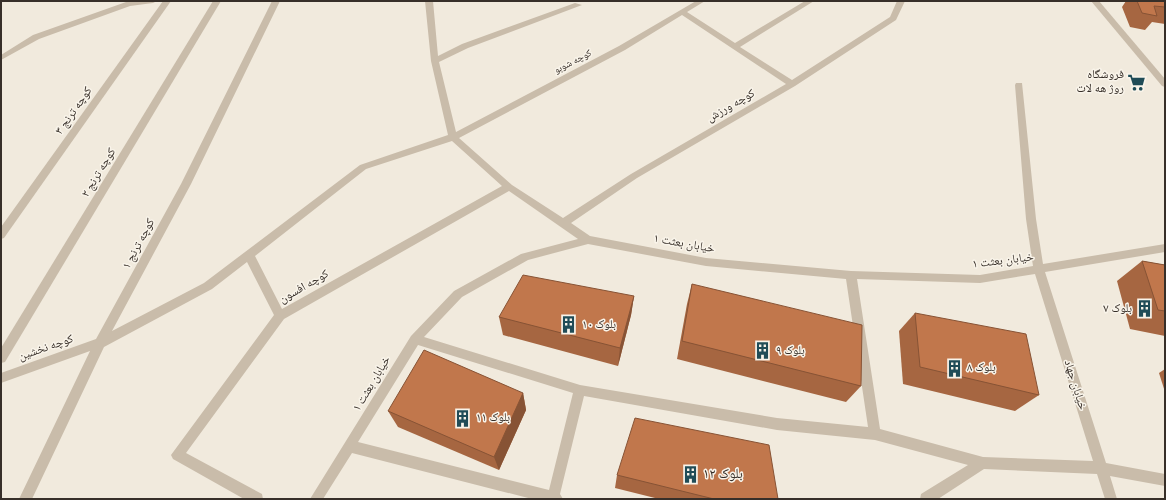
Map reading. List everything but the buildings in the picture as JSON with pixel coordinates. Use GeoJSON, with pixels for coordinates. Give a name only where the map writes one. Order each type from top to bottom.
{"type":"FeatureCollection","features":[{"type":"Feature","properties":{"kind":"street"},"geometry":{"type":"LineString","coordinates":[[1,58],[36,37],[129,4],[153,1]]}},
{"type":"Feature","properties":{"kind":"street","name":"کوچه ترنج ۳"},"geometry":{"type":"LineString","coordinates":[[1,235],[167,1]]}},
{"type":"Feature","properties":{"kind":"street","name":"کوچه ترنج ۲"},"geometry":{"type":"LineString","coordinates":[[1,358],[217,1]]}},
{"type":"Feature","properties":{"kind":"street","name":"کوچه ترنج ۱"},"geometry":{"type":"LineString","coordinates":[[25,499],[100,343],[186,184],[276,1]]}},
{"type":"Feature","properties":{"kind":"street"},"geometry":{"type":"LineString","coordinates":[[428,1],[435,61],[453,137],[509,186],[588,240]]}},
{"type":"Feature","properties":{"kind":"street","name":"کوچه شوبو"},"geometry":{"type":"LineString","coordinates":[[249,255],[363,167],[453,137],[622,48],[701,1]]}},
{"type":"Feature","properties":{"kind":"street"},"geometry":{"type":"LineString","coordinates":[[736,46],[810,1]]}},
{"type":"Feature","properties":{"kind":"street","name":"کوچه ورزش"},"geometry":{"type":"LineString","coordinates":[[564,223],[634,176],[792,84],[893,18],[901,1]]}},
{"type":"Feature","properties":{"kind":"street"},"geometry":{"type":"LineString","coordinates":[[1095,1],[1165,84]]}},
{"type":"Feature","properties":{"kind":"street"},"geometry":{"type":"LineString","coordinates":[[435,61],[465,46],[578,5]]}},
{"type":"Feature","properties":{"kind":"street"},"geometry":{"type":"LineString","coordinates":[[682,12],[792,84]]}},
{"type":"Feature","properties":{"kind":"street","name":"خیابان جهاد"},"geometry":{"type":"LineString","coordinates":[[1019,85],[1031,219],[1039,270],[1111,499]]}},
{"type":"Feature","properties":{"kind":"street","name":"کوچه افسون"},"geometry":{"type":"LineString","coordinates":[[257,499],[177,455],[280,316],[509,186]]}},
{"type":"Feature","properties":{"kind":"street","name":"خیابان بعثت ۱"},"geometry":{"type":"LineString","coordinates":[[316,499],[415,339],[458,294],[525,257],[588,240],[706,262],[852,275],[980,279],[1165,248]]}},
{"type":"Feature","properties":{"kind":"street"},"geometry":{"type":"LineString","coordinates":[[249,255],[280,316]]}},
{"type":"Feature","properties":{"kind":"street","name":"کوچه نخشین"},"geometry":{"type":"LineString","coordinates":[[1,378],[100,343],[208,286],[249,255]]}},
{"type":"Feature","properties":{"kind":"street"},"geometry":{"type":"LineString","coordinates":[[852,275],[875,434]]}},
{"type":"Feature","properties":{"kind":"street"},"geometry":{"type":"LineString","coordinates":[[415,339],[580,390],[777,424],[875,434],[983,463],[1101,468],[1165,480]]}},
{"type":"Feature","properties":{"kind":"street"},"geometry":{"type":"LineString","coordinates":[[350,446],[555,499],[580,390]]}},
{"type":"Feature","properties":{"kind":"street"},"geometry":{"type":"LineString","coordinates":[[926,499],[983,463]]}},
{"type":"Feature","properties":{"kind":"place","name":"فروشگاه روژ هه لات"},"geometry":{"type":"Point","coordinates":[1137,82]}},
{"type":"Feature","properties":{"kind":"place","name":"بلوک ۷"},"geometry":{"type":"Point","coordinates":[1145,309]}},
{"type":"Feature","properties":{"kind":"place","name":"بلوک ۱۰"},"geometry":{"type":"Point","coordinates":[569,325]}},
{"type":"Feature","properties":{"kind":"place","name":"بلوک ۹"},"geometry":{"type":"Point","coordinates":[763,351]}},
{"type":"Feature","properties":{"kind":"place","name":"بلوک ۸"},"geometry":{"type":"Point","coordinates":[954,368]}},
{"type":"Feature","properties":{"kind":"place","name":"بلوک ۱۱"},"geometry":{"type":"Point","coordinates":[463,418]}},
{"type":"Feature","properties":{"kind":"place","name":"بلوک ۱۲"},"geometry":{"type":"Point","coordinates":[690,474]}}]}
